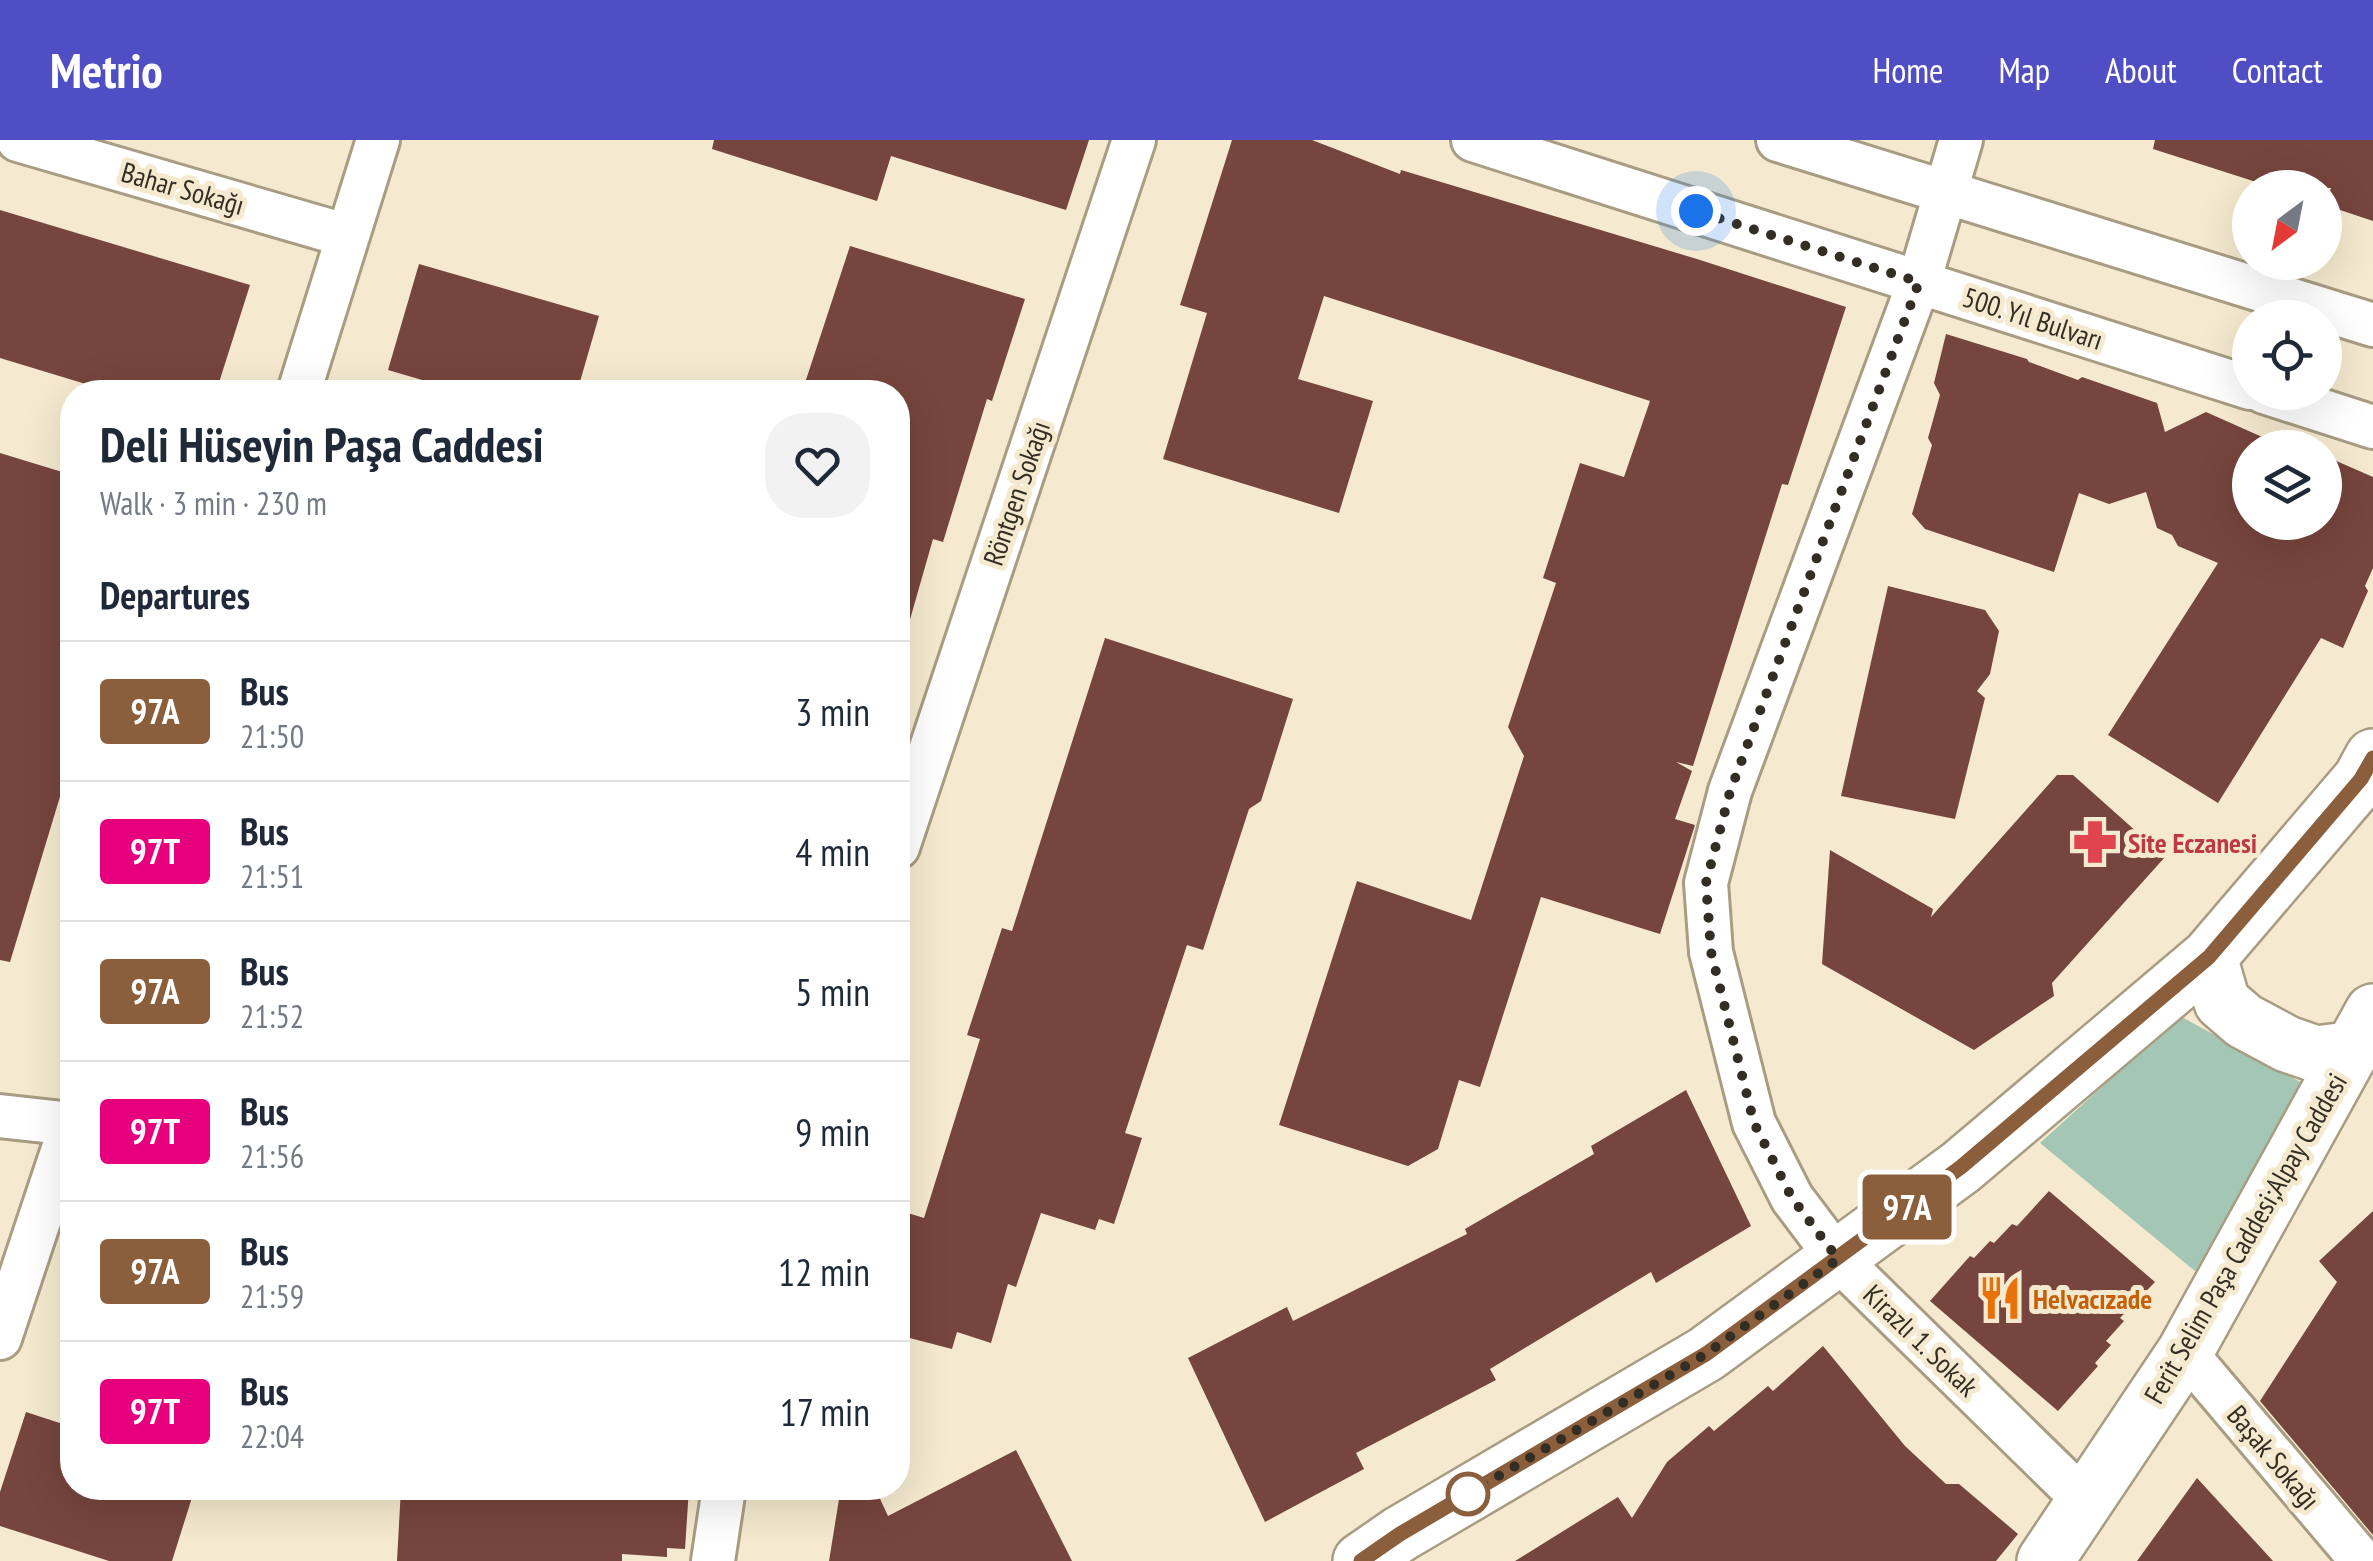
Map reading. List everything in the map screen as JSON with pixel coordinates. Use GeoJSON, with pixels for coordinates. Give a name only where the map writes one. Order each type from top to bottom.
{"type":"FeatureCollection","features":[{"type":"Feature","properties":{"kind":"main road"},"geometry":{"type":"LineString","coordinates":[[1361,1561],[1400,1534],[1706,1354],[1961,1167],[2209,957],[2361,779],[2373,758]]}},
{"type":"Feature","properties":{"kind":"main road"},"geometry":{"type":"LineString","coordinates":[[2209,957],[2222,1002],[2244,1021],[2286,1044],[2316,1054],[2367,1043]]}},
{"type":"Feature","properties":{"kind":"main road","name":"Ferit Selim Paşa Caddesi;Alpay Caddesi"},"geometry":{"type":"LineString","coordinates":[[2046,1561],[2185,1352],[2367,1043]]}},
{"type":"Feature","properties":{"kind":"street","name":"Bahar Sokağı"},"geometry":{"type":"LineString","coordinates":[[18,140],[348,236]]}},
{"type":"Feature","properties":{"kind":"street"},"geometry":{"type":"LineString","coordinates":[[303,380],[378,140]]}},
{"type":"Feature","properties":{"kind":"street","name":"Röntgen Sokağı"},"geometry":{"type":"LineString","coordinates":[[910,811],[1134,140]]}},
{"type":"Feature","properties":{"kind":"street","name":"500. Yıl Bulvarı"},"geometry":{"type":"LineString","coordinates":[[1473,140],[2232,382]]}},
{"type":"Feature","properties":{"kind":"street"},"geometry":{"type":"LineString","coordinates":[[1778,140],[2373,325]]}},
{"type":"Feature","properties":{"kind":"street","name":"Kirazlı 1. Sokak"},"geometry":{"type":"LineString","coordinates":[[1961,140],[1919,282],[1730,792],[1706,883],[1711,952],[1754,1123],[1792,1198],[1838,1259],[2084,1500]]}},
{"type":"Feature","properties":{"kind":"street"},"geometry":{"type":"LineString","coordinates":[[2320,410],[2373,427]]}},
{"type":"Feature","properties":{"kind":"street"},"geometry":{"type":"LineString","coordinates":[[0,1116],[60,1122]]}},
{"type":"Feature","properties":{"kind":"street"},"geometry":{"type":"LineString","coordinates":[[0,1338],[60,1159]]}},
{"type":"Feature","properties":{"kind":"street","name":"Başak Sokağı"},"geometry":{"type":"LineString","coordinates":[[2185,1352],[2362,1561]]}},
{"type":"Feature","properties":{"kind":"street"},"geometry":{"type":"LineString","coordinates":[[713,1561],[722,1500]]}},
{"type":"Feature","properties":{"kind":"green space"},"geometry":{"type":"Polygon","coordinates":[[[2180,1016],[2304,1084],[2201,1276],[2040,1143],[2180,1016]]]}},
{"type":"Feature","properties":{"kind":"building"},"geometry":{"type":"Polygon","coordinates":[[[714,140],[1089,140],[1066,210],[891,156],[877,201],[712,149],[714,140]]]}},
{"type":"Feature","properties":{"kind":"building"},"geometry":{"type":"Polygon","coordinates":[[[1232,140],[1312,140],[1400,174],[1401,170],[1846,307],[1788,485],[1782,484],[1693,766],[1676,762],[1692,771],[1675,819],[1695,825],[1660,934],[1541,897],[1480,1087],[1459,1080],[1438,1149],[1408,1166],[1279,1125],[1357,881],[1471,920],[1524,756],[1508,727],[1556,583],[1543,578],[1580,463],[1624,477],[1650,401],[1324,296],[1298,379],[1373,401],[1339,513],[1163,459],[1207,313],[1180,305],[1232,140]]]}},
{"type":"Feature","properties":{"kind":"building"},"geometry":{"type":"Polygon","coordinates":[[[2155,140],[2373,140],[2373,221],[2342,211],[2342,170],[2232,170],[2232,174],[2153,149],[2155,140]]]}},
{"type":"Feature","properties":{"kind":"building"},"geometry":{"type":"Polygon","coordinates":[[[0,210],[250,285],[220,380],[72,380],[0,358],[0,210]]]}},
{"type":"Feature","properties":{"kind":"building"},"geometry":{"type":"Polygon","coordinates":[[[850,246],[1025,299],[992,401],[987,399],[943,542],[933,539],[910,620],[910,380],[806,380],[850,246]]]}},
{"type":"Feature","properties":{"kind":"building"},"geometry":{"type":"Polygon","coordinates":[[[419,264],[599,316],[580,380],[422,380],[388,370],[419,264]]]}},
{"type":"Feature","properties":{"kind":"building"},"geometry":{"type":"Polygon","coordinates":[[[1946,334],[2157,403],[2165,432],[2206,412],[2246,430],[2232,430],[2232,540],[2342,540],[2342,463],[2373,477],[2373,568],[2365,586],[2368,591],[2343,648],[2321,638],[2218,803],[2108,735],[2218,563],[2178,546],[2172,535],[2157,528],[2146,492],[2109,504],[2079,493],[2054,572],[1925,529],[1912,514],[1932,445],[1928,438],[1940,395],[1934,383],[1946,334]]]}},
{"type":"Feature","properties":{"kind":"building"},"geometry":{"type":"Polygon","coordinates":[[[0,453],[60,471],[60,797],[10,962],[0,960],[0,453]]]}},
{"type":"Feature","properties":{"kind":"building"},"geometry":{"type":"Polygon","coordinates":[[[1888,586],[1985,610],[1999,631],[1990,674],[1977,691],[1985,698],[1955,819],[1841,796],[1888,586]]]}},
{"type":"Feature","properties":{"kind":"building"},"geometry":{"type":"Polygon","coordinates":[[[1105,638],[1293,699],[1261,801],[1249,809],[1203,950],[1187,945],[1125,1133],[1142,1138],[1114,1224],[1099,1219],[1095,1230],[1041,1213],[1016,1287],[1008,1284],[991,1343],[957,1332],[952,1349],[910,1338],[910,1214],[924,1218],[980,1039],[967,1035],[1002,928],[1012,931],[1105,638]]]}},
{"type":"Feature","properties":{"kind":"building"},"geometry":{"type":"Polygon","coordinates":[[[2057,775],[2073,775],[2165,857],[2052,983],[2054,996],[1974,1050],[1822,964],[1830,850],[1933,909],[1931,917],[2057,775]]]}},
{"type":"Feature","properties":{"kind":"building"},"geometry":{"type":"Polygon","coordinates":[[[1686,1090],[1751,1226],[1656,1283],[1651,1272],[1490,1369],[1496,1380],[1356,1453],[1364,1469],[1265,1522],[1188,1358],[1287,1307],[1293,1321],[1467,1234],[1465,1229],[1594,1154],[1591,1146],[1686,1090]]]}},
{"type":"Feature","properties":{"kind":"building"},"geometry":{"type":"Polygon","coordinates":[[[2049,1191],[2155,1282],[2120,1318],[2124,1321],[2106,1341],[2111,1345],[2095,1363],[2098,1366],[2058,1411],[1930,1301],[1970,1256],[1974,1258],[1990,1241],[1994,1243],[2012,1224],[2017,1226],[2049,1191]]]}},
{"type":"Feature","properties":{"kind":"building"},"geometry":{"type":"Polygon","coordinates":[[[2373,1211],[2373,1535],[2260,1401],[2337,1282],[2319,1261],[2373,1211]]]}},
{"type":"Feature","properties":{"kind":"building"},"geometry":{"type":"Polygon","coordinates":[[[1823,1346],[1905,1446],[1946,1484],[1959,1484],[2018,1534],[1996,1561],[1515,1561],[1618,1497],[1632,1518],[1667,1462],[1709,1426],[1714,1431],[1768,1386],[1773,1391],[1823,1346]]]}},
{"type":"Feature","properties":{"kind":"building"},"geometry":{"type":"Polygon","coordinates":[[[26,1412],[60,1423],[60,1500],[191,1500],[172,1561],[109,1561],[0,1526],[0,1492],[26,1412]]]}},
{"type":"Feature","properties":{"kind":"building"},"geometry":{"type":"Polygon","coordinates":[[[1016,1450],[1072,1561],[829,1561],[839,1500],[881,1500],[888,1516],[1016,1450]]]}},
{"type":"Feature","properties":{"kind":"building"},"geometry":{"type":"Polygon","coordinates":[[[2197,1478],[2273,1561],[2137,1561],[2197,1478]]]}},
{"type":"Feature","properties":{"kind":"building"},"geometry":{"type":"Polygon","coordinates":[[[400,1500],[688,1500],[685,1549],[667,1548],[667,1557],[622,1554],[622,1561],[397,1561],[400,1500]]]}},
{"type":"Feature","properties":{"kind":"bus line","name":"97A"},"geometry":{"type":"LineString","coordinates":[[1361,1561],[1400,1534],[1706,1354],[1961,1167],[2209,957],[2361,779],[2373,758]]}},
{"type":"Feature","properties":{"kind":"place","name":"Site Eczanesi"},"geometry":{"type":"Point","coordinates":[2095,842]}},
{"type":"Feature","properties":{"kind":"place","name":"Helvacızade"},"geometry":{"type":"Point","coordinates":[2000,1298]}},
{"type":"Feature","properties":{"kind":"route"},"geometry":{"type":"LineString","coordinates":[[1468,1494],[1706,1354],[1838,1259],[1792,1198],[1754,1123],[1711,952],[1706,883],[1730,792],[1919,282],[1696,211]]}}]}
